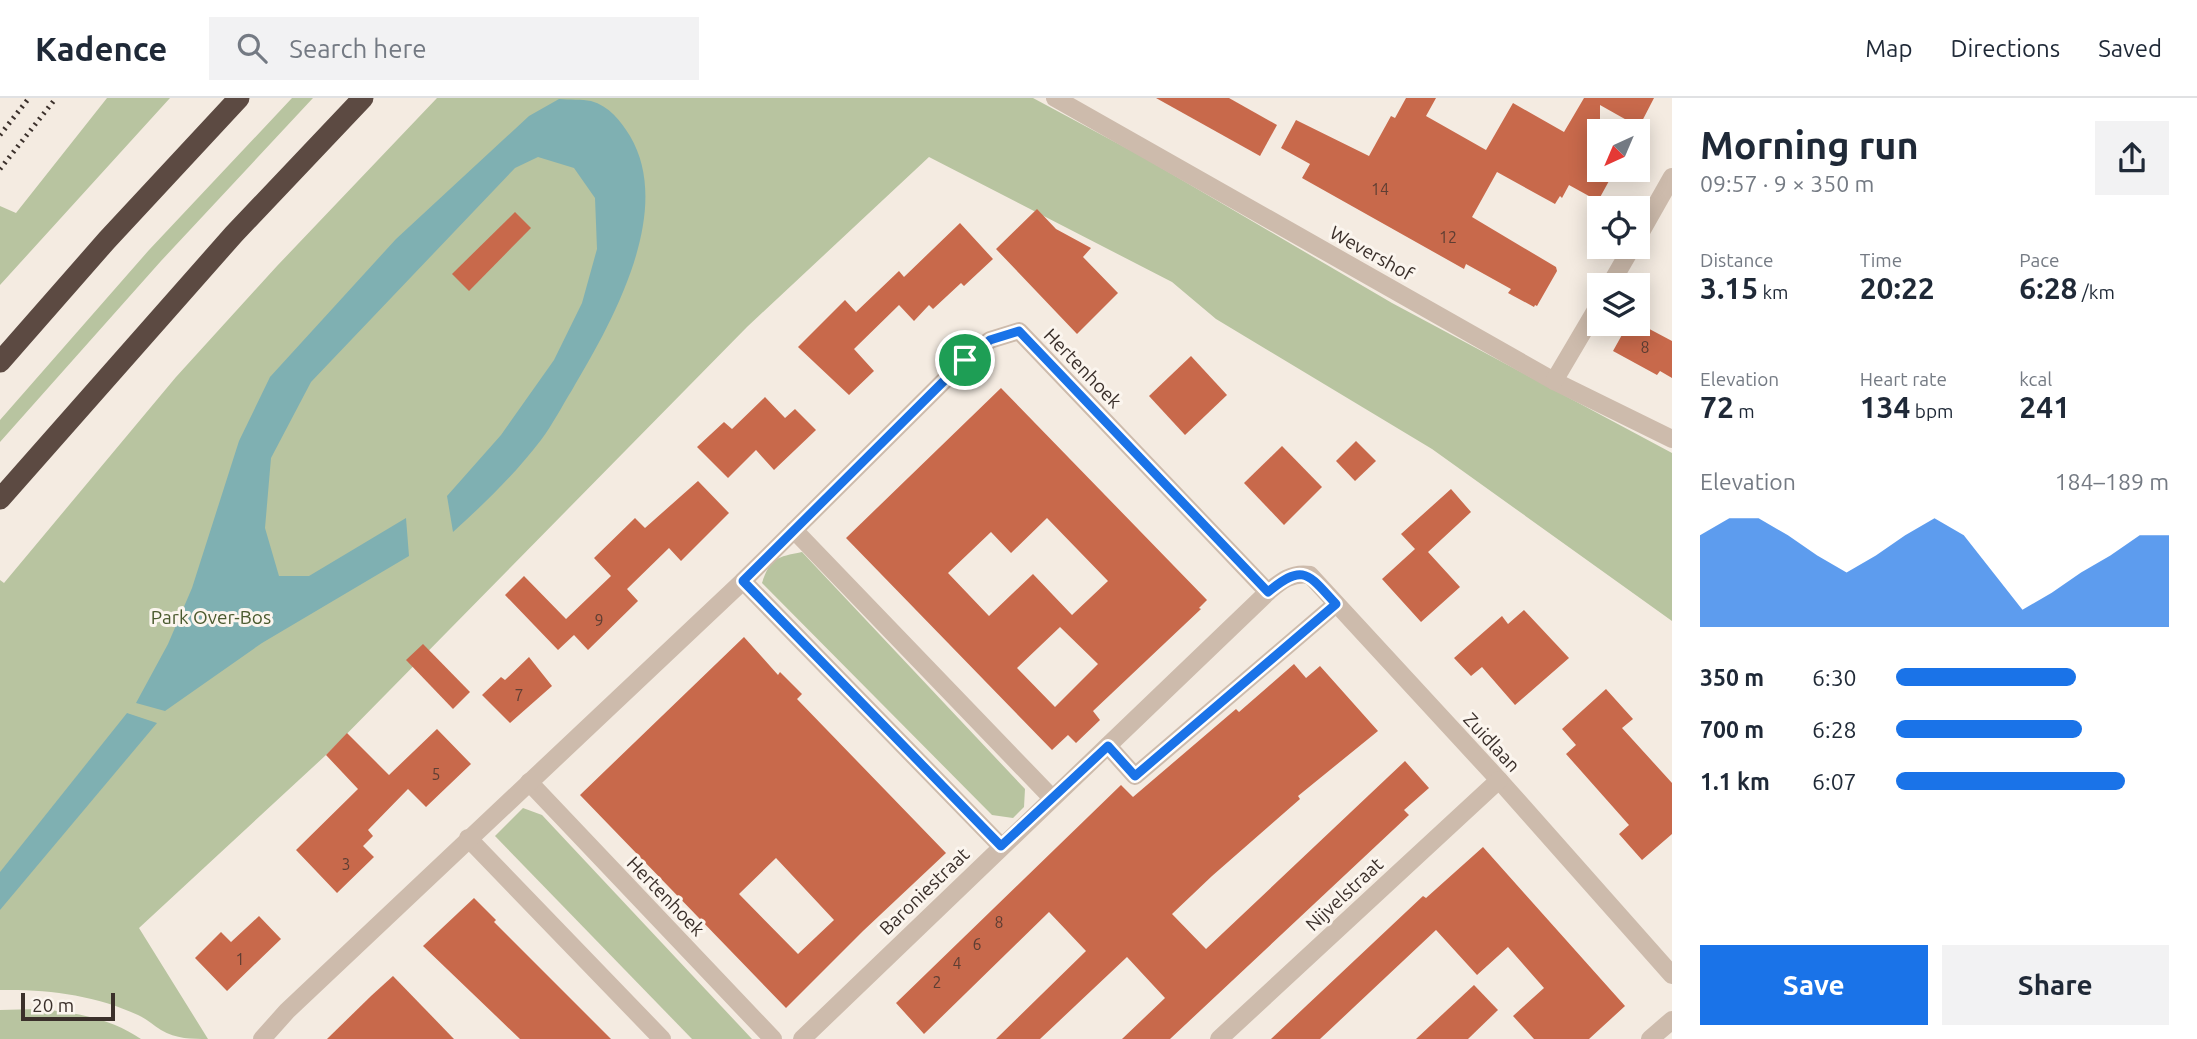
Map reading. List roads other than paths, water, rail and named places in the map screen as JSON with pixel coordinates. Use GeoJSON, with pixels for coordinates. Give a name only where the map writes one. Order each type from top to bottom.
{"type":"FeatureCollection","features":[{"type":"Feature","properties":{"kind":"highway"},"geometry":{"type":"LineString","coordinates":[[0,362],[107,240],[239,98]]}},
{"type":"Feature","properties":{"kind":"highway"},"geometry":{"type":"LineString","coordinates":[[0,499],[234,234],[363,98]]}},
{"type":"Feature","properties":{"kind":"street","name":"Wevershof"},"geometry":{"type":"LineString","coordinates":[[1055,98],[1555,381],[1672,439]]}},
{"type":"Feature","properties":{"kind":"street"},"geometry":{"type":"LineString","coordinates":[[1650,216],[1672,177]]}},
{"type":"Feature","properties":{"kind":"street"},"geometry":{"type":"LineString","coordinates":[[1555,381],[1587,326]]}},
{"type":"Feature","properties":{"kind":"street","name":"Hertenhoek"},"geometry":{"type":"LineString","coordinates":[[262,1039],[287,1011],[468,838],[743,581],[965,360],[990,340],[1019,331],[1268,592]]}},
{"type":"Feature","properties":{"kind":"street"},"geometry":{"type":"LineString","coordinates":[[794,530],[1052,798]]}},
{"type":"Feature","properties":{"kind":"street","name":"Zuidlaan"},"geometry":{"type":"LineString","coordinates":[[1268,592],[1285,578],[1310,575],[1499,780],[1672,975]]}},
{"type":"Feature","properties":{"kind":"street"},"geometry":{"type":"LineString","coordinates":[[743,581],[1001,846]]}},
{"type":"Feature","properties":{"kind":"street","name":"Baroniestraat"},"geometry":{"type":"LineString","coordinates":[[802,1039],[1268,592]]}},
{"type":"Feature","properties":{"kind":"street"},"geometry":{"type":"LineString","coordinates":[[1108,746],[1135,776],[1336,604]]}},
{"type":"Feature","properties":{"kind":"street","name":"Nijvelstraat"},"geometry":{"type":"LineString","coordinates":[[1219,1039],[1499,780]]}},
{"type":"Feature","properties":{"kind":"street","name":"Hertenhoek"},"geometry":{"type":"LineString","coordinates":[[528,782],[773,1039]]}},
{"type":"Feature","properties":{"kind":"street"},"geometry":{"type":"LineString","coordinates":[[468,838],[662,1039]]}},
{"type":"Feature","properties":{"kind":"street"},"geometry":{"type":"LineString","coordinates":[[1650,1039],[1672,1020]]}},
{"type":"Feature","properties":{"kind":"water"},"geometry":{"type":"Polygon","coordinates":[[[559,99],[591,101],[609,110],[618,120],[630,136],[642,166],[645,198],[642,232],[619,301],[588,363],[545,434],[510,476],[453,532],[447,496],[501,435],[554,360],[582,303],[597,249],[595,198],[574,168],[538,157],[515,168],[311,382],[271,458],[265,528],[279,576],[309,576],[406,518],[409,556],[262,643],[165,711],[136,703],[168,644],[192,588],[239,441],[270,377],[396,239],[529,116],[559,99]]]}},
{"type":"Feature","properties":{"kind":"water"},"geometry":{"type":"Polygon","coordinates":[[[127,713],[157,723],[0,910],[0,872],[127,713]]]}},
{"type":"Feature","properties":{"kind":"railway"},"geometry":{"type":"LineString","coordinates":[[0,135],[29,98]]}},
{"type":"Feature","properties":{"kind":"railway"},"geometry":{"type":"LineString","coordinates":[[0,169],[56,98]]}},
{"type":"Feature","properties":{"kind":"park label","name":"Park Over-Bos"},"geometry":{"type":"Point","coordinates":[211,617]}}]}
